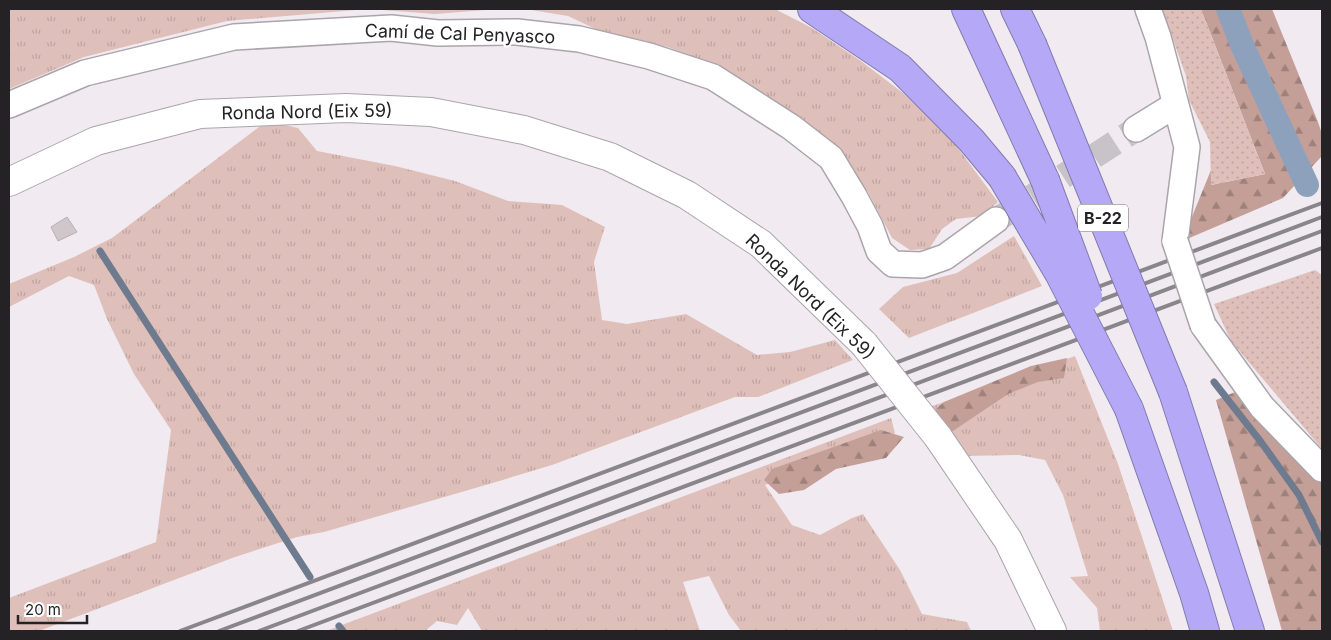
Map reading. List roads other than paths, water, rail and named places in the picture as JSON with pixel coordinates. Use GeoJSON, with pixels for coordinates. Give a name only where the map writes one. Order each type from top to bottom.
{"type":"FeatureCollection","features":[{"type":"Feature","properties":{"kind":"highway"},"geometry":{"type":"LineString","coordinates":[[812,9],[900,68],[971,140],[1002,177],[1060,273],[1130,409]]}},
{"type":"Feature","properties":{"kind":"highway","name":"B-22"},"geometry":{"type":"LineString","coordinates":[[966,9],[1045,180],[1130,409],[1194,593],[1205,631]]}},
{"type":"Feature","properties":{"kind":"highway","name":"B-22"},"geometry":{"type":"LineString","coordinates":[[1015,9],[1032,44],[1173,392],[1250,631]]}},
{"type":"Feature","properties":{"kind":"highway"},"geometry":{"type":"LineString","coordinates":[[1020,9],[1032,44]]}},
{"type":"Feature","properties":{"kind":"main road","name":"Ronda Nord (Eix 59)"},"geometry":{"type":"LineString","coordinates":[[9,182],[96,141],[200,114],[346,108],[440,114],[524,130],[610,157],[687,195],[760,244],[864,344],[938,437],[1008,540],[1052,631]]}},
{"type":"Feature","properties":{"kind":"street"},"geometry":{"type":"LineString","coordinates":[[1148,9],[1158,37],[1187,147],[1175,242],[1203,325],[1262,408],[1322,469]]}},
{"type":"Feature","properties":{"kind":"street","name":"Camí de Cal Penyasco"},"geometry":{"type":"LineString","coordinates":[[9,104],[84,73],[234,37],[391,28],[438,33],[517,32],[579,39],[649,56],[713,77],[791,127],[831,158],[870,226],[879,251],[893,264],[922,264],[945,257],[996,220]]}},
{"type":"Feature","properties":{"kind":"street"},"geometry":{"type":"LineString","coordinates":[[1136,129],[1175,105]]}},
{"type":"Feature","properties":{"kind":"waterway"},"geometry":{"type":"LineString","coordinates":[[1228,9],[1242,45],[1307,185]]}},
{"type":"Feature","properties":{"kind":"waterway"},"geometry":{"type":"LineString","coordinates":[[100,251],[310,577]]}},
{"type":"Feature","properties":{"kind":"waterway"},"geometry":{"type":"LineString","coordinates":[[1214,382],[1299,495],[1322,542]]}},
{"type":"Feature","properties":{"kind":"waterway"},"geometry":{"type":"LineString","coordinates":[[339,626],[343,631]]}},
{"type":"Feature","properties":{"kind":"tunnel"},"geometry":{"type":"LineString","coordinates":[[1001,217],[1136,129]]}},
{"type":"Feature","properties":{"kind":"railway"},"geometry":{"type":"LineString","coordinates":[[180,631],[1322,203]]}},
{"type":"Feature","properties":{"kind":"railway"},"geometry":{"type":"LineString","coordinates":[[219,631],[1322,217]]}},
{"type":"Feature","properties":{"kind":"railway"},"geometry":{"type":"LineString","coordinates":[[259,631],[1322,231]]}},
{"type":"Feature","properties":{"kind":"railway"},"geometry":{"type":"LineString","coordinates":[[298,631],[1322,248]]}}]}
